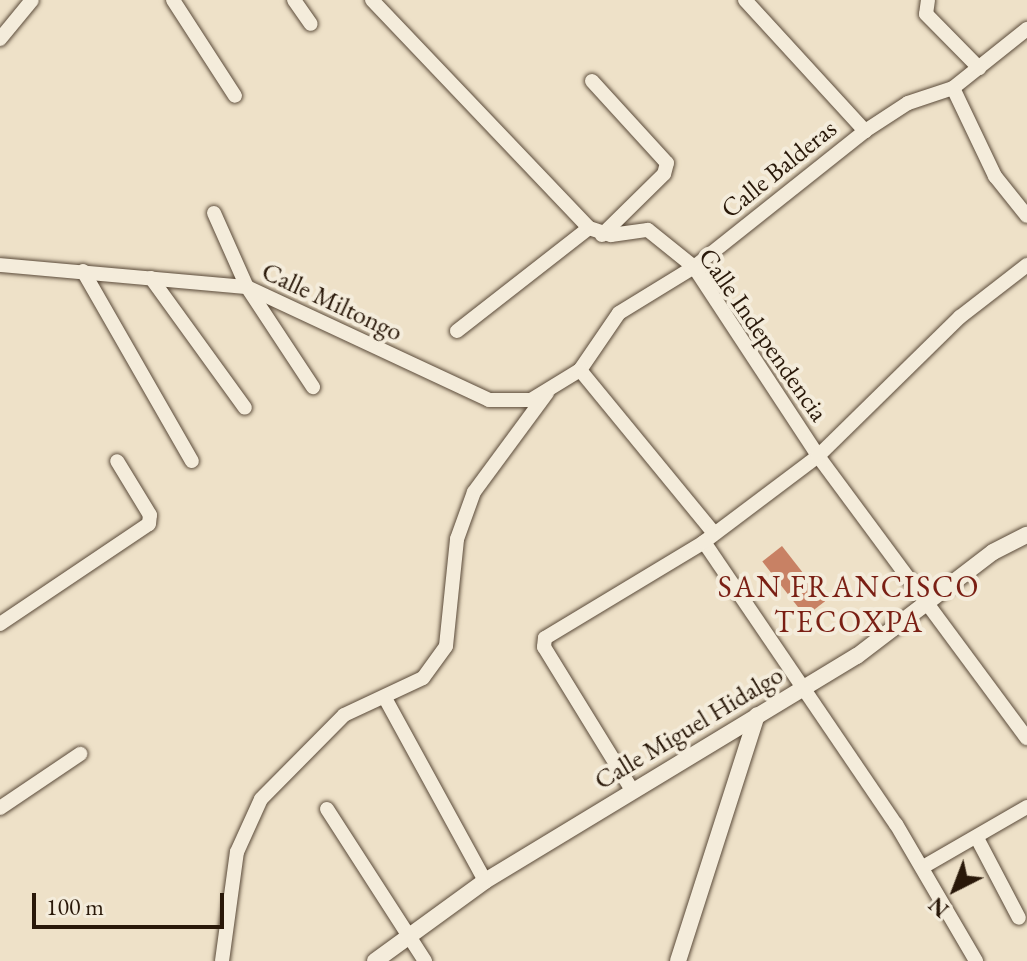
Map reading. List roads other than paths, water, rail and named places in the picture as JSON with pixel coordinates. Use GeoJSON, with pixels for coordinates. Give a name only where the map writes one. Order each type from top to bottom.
{"type":"FeatureCollection","features":[{"type":"Feature","properties":{"kind":"street"},"geometry":{"type":"LineString","coordinates":[[0,39],[32,0]]}},
{"type":"Feature","properties":{"kind":"street"},"geometry":{"type":"LineString","coordinates":[[173,0],[235,96]]}},
{"type":"Feature","properties":{"kind":"street"},"geometry":{"type":"LineString","coordinates":[[294,0],[311,24]]}},
{"type":"Feature","properties":{"kind":"street"},"geometry":{"type":"LineString","coordinates":[[372,0],[595,231]]}},
{"type":"Feature","properties":{"kind":"street"},"geometry":{"type":"LineString","coordinates":[[745,0],[865,131]]}},
{"type":"Feature","properties":{"kind":"street"},"geometry":{"type":"LineString","coordinates":[[928,0],[926,14],[979,68]]}},
{"type":"Feature","properties":{"kind":"street","name":"Calle Balderas"},"geometry":{"type":"LineString","coordinates":[[580,370],[619,313],[694,267],[865,131],[908,103],[953,88],[1027,29]]}},
{"type":"Feature","properties":{"kind":"street"},"geometry":{"type":"LineString","coordinates":[[457,331],[595,231],[664,174],[667,163],[592,81]]}},
{"type":"Feature","properties":{"kind":"street"},"geometry":{"type":"LineString","coordinates":[[953,88],[995,176],[1027,216]]}},
{"type":"Feature","properties":{"kind":"street"},"geometry":{"type":"LineString","coordinates":[[214,213],[247,287],[313,387]]}},
{"type":"Feature","properties":{"kind":"street","name":"Calle Independencia"},"geometry":{"type":"LineString","coordinates":[[595,231],[648,230],[694,267],[818,456],[1027,738]]}},
{"type":"Feature","properties":{"kind":"street","name":"Calle Miltongo"},"geometry":{"type":"LineString","coordinates":[[0,265],[247,287],[489,400],[522,401],[547,393],[580,370]]}},
{"type":"Feature","properties":{"kind":"street"},"geometry":{"type":"LineString","coordinates":[[632,790],[544,647],[552,632],[708,537],[818,456],[960,317],[1027,265]]}},
{"type":"Feature","properties":{"kind":"street"},"geometry":{"type":"LineString","coordinates":[[83,271],[192,461]]}},
{"type":"Feature","properties":{"kind":"street"},"geometry":{"type":"LineString","coordinates":[[151,278],[245,408]]}},
{"type":"Feature","properties":{"kind":"street"},"geometry":{"type":"LineString","coordinates":[[580,370],[708,537],[923,867],[976,961]]}},
{"type":"Feature","properties":{"kind":"street"},"geometry":{"type":"LineString","coordinates":[[222,961],[237,852],[261,799],[344,715],[423,678],[446,646],[457,539],[474,492],[547,393]]}},
{"type":"Feature","properties":{"kind":"street"},"geometry":{"type":"LineString","coordinates":[[0,624],[149,524],[150,515],[117,461]]}},
{"type":"Feature","properties":{"kind":"street","name":"Calle Miguel Hidalgo"},"geometry":{"type":"LineString","coordinates":[[385,958],[408,937],[485,881],[805,686],[1027,535]]}},
{"type":"Feature","properties":{"kind":"street"},"geometry":{"type":"LineString","coordinates":[[385,698],[485,881]]}},
{"type":"Feature","properties":{"kind":"street"},"geometry":{"type":"LineString","coordinates":[[678,961],[757,715]]}},
{"type":"Feature","properties":{"kind":"street"},"geometry":{"type":"LineString","coordinates":[[0,808],[80,754]]}},
{"type":"Feature","properties":{"kind":"street"},"geometry":{"type":"LineString","coordinates":[[923,867],[1027,807]]}},
{"type":"Feature","properties":{"kind":"street"},"geometry":{"type":"LineString","coordinates":[[327,809],[425,961]]}},
{"type":"Feature","properties":{"kind":"street"},"geometry":{"type":"LineString","coordinates":[[977,838],[1019,918]]}},
{"type":"Feature","properties":{"kind":"district","name":"SAN FRANCISCO TECOXPA"},"geometry":{"type":"Point","coordinates":[849,604]}}]}
